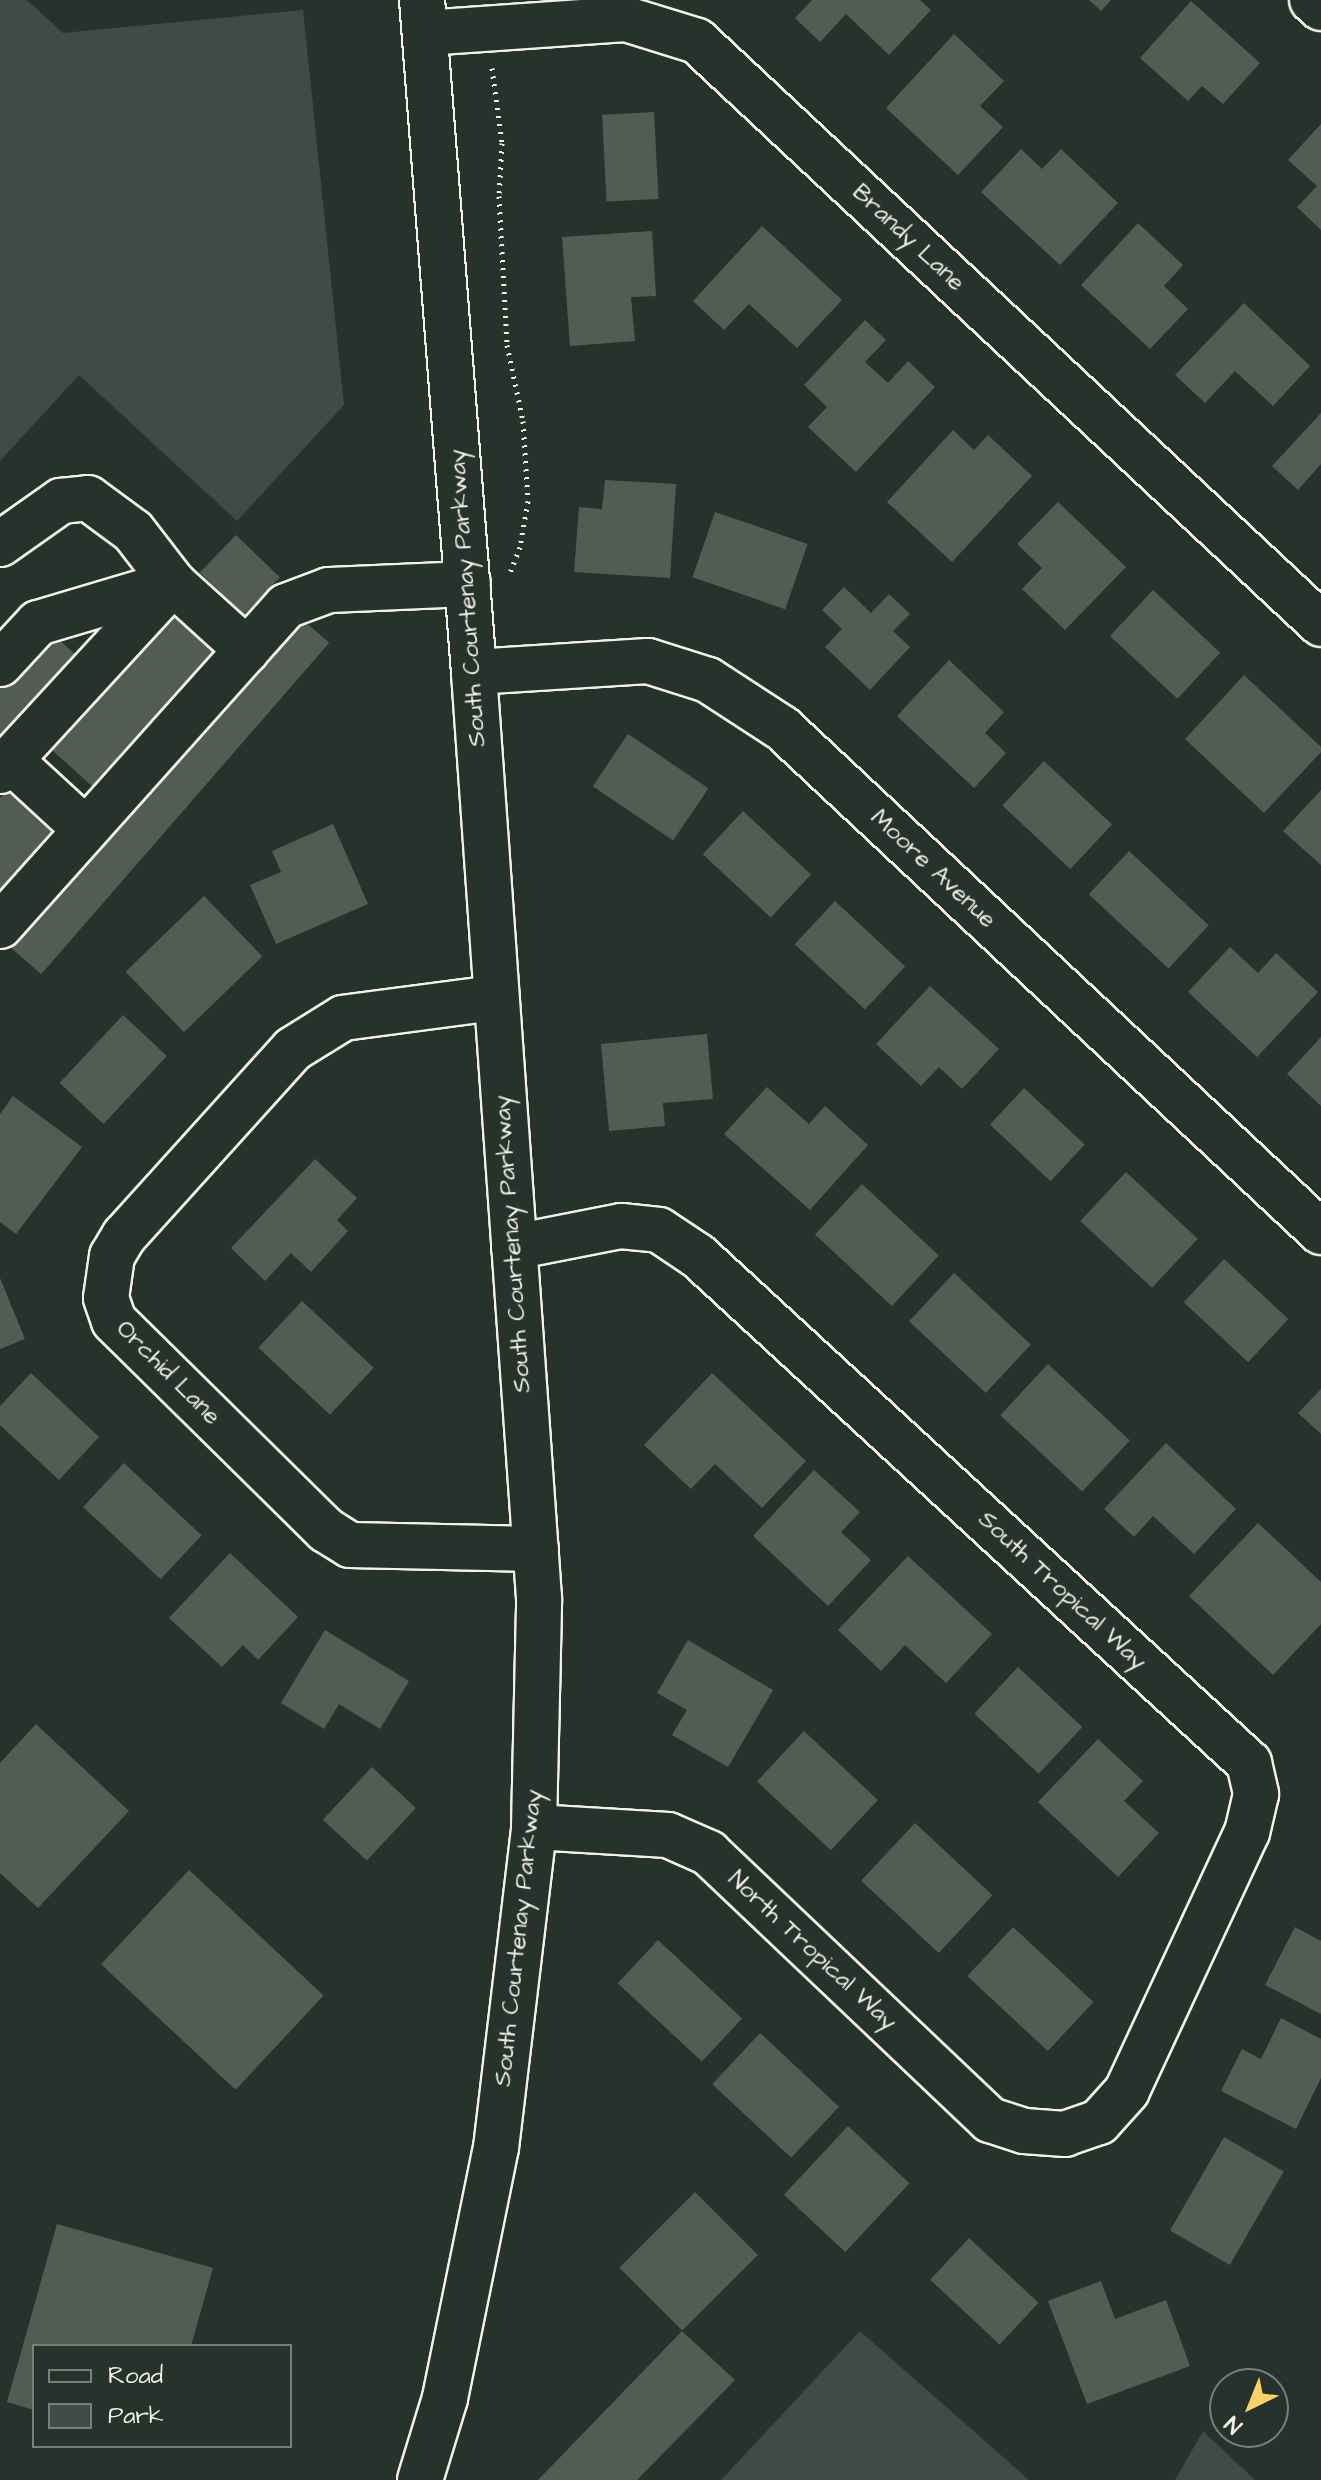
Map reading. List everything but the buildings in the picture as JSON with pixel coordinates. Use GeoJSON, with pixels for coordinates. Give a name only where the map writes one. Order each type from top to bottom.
{"type":"FeatureCollection","features":[{"type":"Feature","properties":{"kind":"street"},"geometry":{"type":"LineString","coordinates":[[1312,0],[1321,8]]}},
{"type":"Feature","properties":{"kind":"street","name":"South Courtenay Parkway"},"geometry":{"type":"LineString","coordinates":[[420,2480],[445,2398],[496,2148],[534,1827],[539,1598],[494,998],[468,584],[423,17]]}},
{"type":"Feature","properties":{"kind":"street","name":"Brandy Lane"},"geometry":{"type":"LineString","coordinates":[[423,17],[626,19],[697,41],[1321,624]]}},
{"type":"Feature","properties":{"kind":"street"},"geometry":{"type":"LineString","coordinates":[[0,544],[61,501],[88,498],[133,531],[173,583],[247,650]]}},
{"type":"Feature","properties":{"kind":"street"},"geometry":{"type":"LineString","coordinates":[[0,664],[38,623],[173,583]]}},
{"type":"Feature","properties":{"kind":"street"},"geometry":{"type":"LineString","coordinates":[[86,830],[5,765],[173,583]]}},
{"type":"Feature","properties":{"kind":"street"},"geometry":{"type":"LineString","coordinates":[[0,926],[286,606],[329,590],[468,584]]}},
{"type":"Feature","properties":{"kind":"street","name":"Moore Avenue"},"geometry":{"type":"LineString","coordinates":[[474,672],[648,661],[708,680],[782,728],[1321,1232]]}},
{"type":"Feature","properties":{"kind":"street","name":"Orchid Lane"},"geometry":{"type":"LineString","coordinates":[[494,998],[343,1018],[293,1049],[124,1236],[112,1256],[106,1298],[114,1321],[326,1530],[350,1545],[536,1549]]}},
{"type":"Feature","properties":{"kind":"street","name":"South Tropical Way"},"geometry":{"type":"LineString","coordinates":[[514,1247],[621,1226],[659,1230],[698,1256],[1249,1763],[1256,1794],[1247,1832],[1127,2091],[1099,2122],[1065,2134]]}},
{"type":"Feature","properties":{"kind":"street","name":"North Tropical Way"},"geometry":{"type":"LineString","coordinates":[[534,1827],[668,1835],[709,1853],[990,2120],[1024,2131],[1065,2134]]}},
{"type":"Feature","properties":{"kind":"green space"},"geometry":{"type":"Polygon","coordinates":[[[0,0],[27,0],[63,33],[303,10],[344,405],[237,521],[79,375],[0,461],[0,0]]]}},
{"type":"Feature","properties":{"kind":"green space"},"geometry":{"type":"Polygon","coordinates":[[[860,2331],[1029,2480],[721,2480],[860,2331]]]}},
{"type":"Feature","properties":{"kind":"green space"},"geometry":{"type":"Polygon","coordinates":[[[1203,2431],[1209,2437],[1209,2448],[1221,2448],[1255,2480],[1175,2480],[1203,2431]]]}}]}
